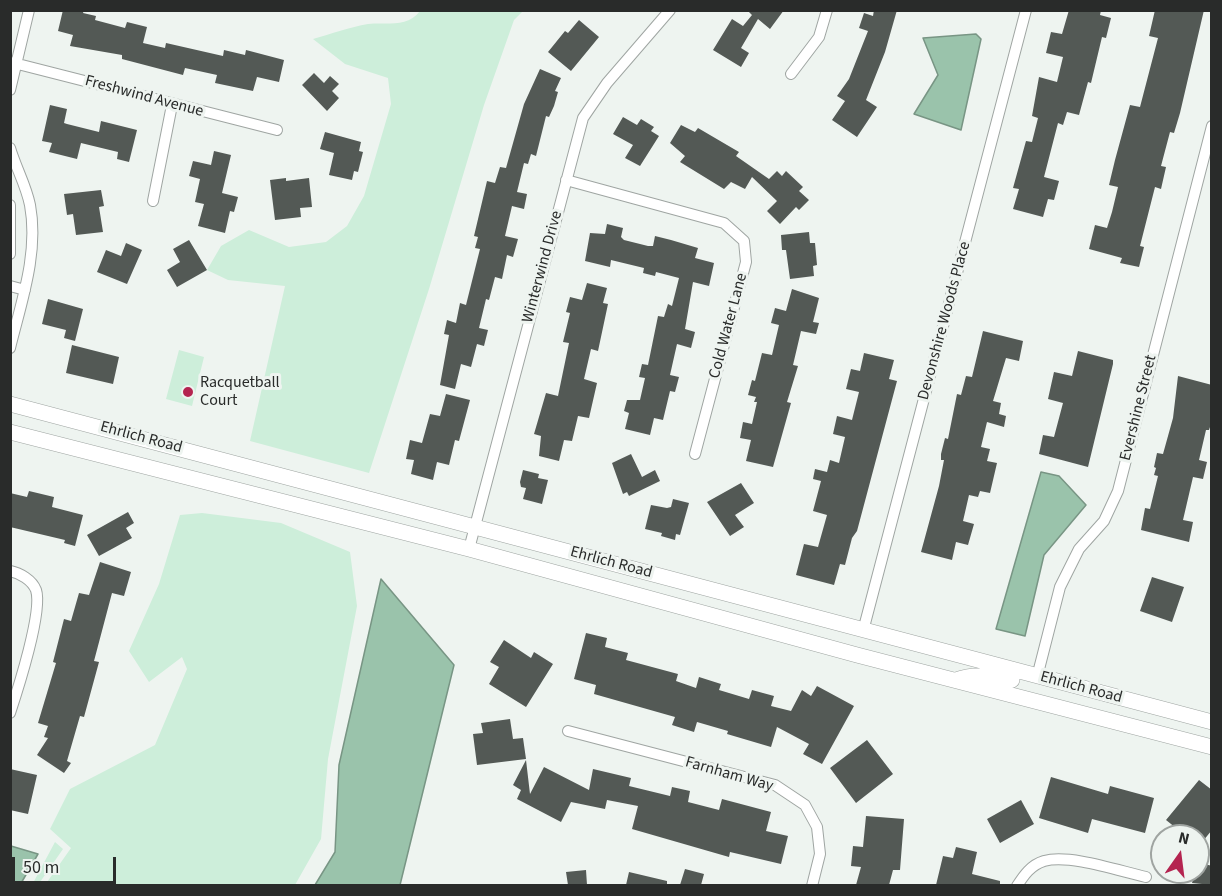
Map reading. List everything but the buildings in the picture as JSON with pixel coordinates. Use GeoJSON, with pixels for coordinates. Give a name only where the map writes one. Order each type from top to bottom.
{"type":"FeatureCollection","features":[{"type":"Feature","properties":{"kind":"main road","name":"Ehrlich Road"},"geometry":{"type":"LineString","coordinates":[[10,404],[1212,722]]}},
{"type":"Feature","properties":{"kind":"main road","name":"Ehrlich Road"},"geometry":{"type":"LineString","coordinates":[[10,432],[468,549],[953,681],[1212,747]]}},
{"type":"Feature","properties":{"kind":"main road"},"geometry":{"type":"LineString","coordinates":[[953,681],[968,675],[997,676],[1104,704],[1116,698]]}},
{"type":"Feature","properties":{"kind":"street"},"geometry":{"type":"LineString","coordinates":[[10,90],[13,63],[29,10]]}},
{"type":"Feature","properties":{"kind":"street","name":"Winterwind Drive"},"geometry":{"type":"LineString","coordinates":[[468,549],[583,118],[608,83],[670,10]]}},
{"type":"Feature","properties":{"kind":"street"},"geometry":{"type":"LineString","coordinates":[[791,74],[819,37],[827,10]]}},
{"type":"Feature","properties":{"kind":"street","name":"Devonshire Woods Place"},"geometry":{"type":"LineString","coordinates":[[863,631],[1026,10]]}},
{"type":"Feature","properties":{"kind":"street","name":"Freshwind Avenue"},"geometry":{"type":"LineString","coordinates":[[13,63],[278,130]]}},
{"type":"Feature","properties":{"kind":"street"},"geometry":{"type":"LineString","coordinates":[[153,201],[172,105]]}},
{"type":"Feature","properties":{"kind":"street","name":"Evershine Street"},"geometry":{"type":"LineString","coordinates":[[1038,677],[1060,587],[1078,549],[1104,521],[1118,491],[1212,126]]}},
{"type":"Feature","properties":{"kind":"street"},"geometry":{"type":"LineString","coordinates":[[10,148],[25,184],[30,208],[31,255],[25,290],[10,348]]}},
{"type":"Feature","properties":{"kind":"street","name":"Cold Water Lane"},"geometry":{"type":"LineString","coordinates":[[567,180],[724,224],[744,241],[746,262],[695,454]]}},
{"type":"Feature","properties":{"kind":"street"},"geometry":{"type":"LineString","coordinates":[[10,205],[10,254]]}},
{"type":"Feature","properties":{"kind":"street"},"geometry":{"type":"LineString","coordinates":[[10,286],[25,290]]}},
{"type":"Feature","properties":{"kind":"street"},"geometry":{"type":"LineString","coordinates":[[10,571],[21,573],[35,588],[38,609],[10,713]]}},
{"type":"Feature","properties":{"kind":"street","name":"Farnham Way"},"geometry":{"type":"LineString","coordinates":[[568,731],[775,786],[805,805],[818,827],[820,854],[812,885]]}},
{"type":"Feature","properties":{"kind":"street"},"geometry":{"type":"LineString","coordinates":[[1017,885],[1026,872],[1042,861],[1060,859],[1146,877]]}},
{"type":"Feature","properties":{"kind":"shaded area"},"geometry":{"type":"Polygon","coordinates":[[[420,11],[523,11],[514,20],[484,105],[429,289],[369,473],[250,441],[285,286],[228,280],[207,270],[221,246],[249,230],[289,247],[326,242],[347,226],[364,196],[391,104],[388,78],[345,64],[313,39],[368,24],[403,22],[420,11]]]}},
{"type":"Feature","properties":{"kind":"shaded area"},"geometry":{"type":"Polygon","coordinates":[[[976,34],[981,39],[961,130],[914,114],[938,75],[923,38],[976,34]]]}},
{"type":"Feature","properties":{"kind":"shaded area"},"geometry":{"type":"Polygon","coordinates":[[[179,350],[204,357],[192,406],[166,399],[179,350]]]}},
{"type":"Feature","properties":{"kind":"shaded area"},"geometry":{"type":"Polygon","coordinates":[[[1041,472],[1059,476],[1086,505],[1044,555],[1025,636],[996,629],[1041,472]]]}},
{"type":"Feature","properties":{"kind":"shaded area"},"geometry":{"type":"Polygon","coordinates":[[[202,513],[281,523],[350,552],[357,606],[328,759],[321,839],[295,885],[45,885],[71,848],[50,829],[70,789],[155,745],[187,669],[182,657],[149,682],[129,651],[159,584],[180,515],[202,513]]]}},
{"type":"Feature","properties":{"kind":"shaded area"},"geometry":{"type":"Polygon","coordinates":[[[381,579],[454,665],[400,885],[315,885],[335,852],[339,765],[381,579]]]}},
{"type":"Feature","properties":{"kind":"shaded area"},"geometry":{"type":"Polygon","coordinates":[[[55,842],[63,849],[38,885],[32,885],[55,842]]]}},
{"type":"Feature","properties":{"kind":"shaded area"},"geometry":{"type":"Polygon","coordinates":[[[11,846],[38,854],[20,885],[11,885],[11,846]]]}},
{"type":"Feature","properties":{"kind":"place","name":"Racquetball Court"},"geometry":{"type":"Point","coordinates":[188,392]}}]}
